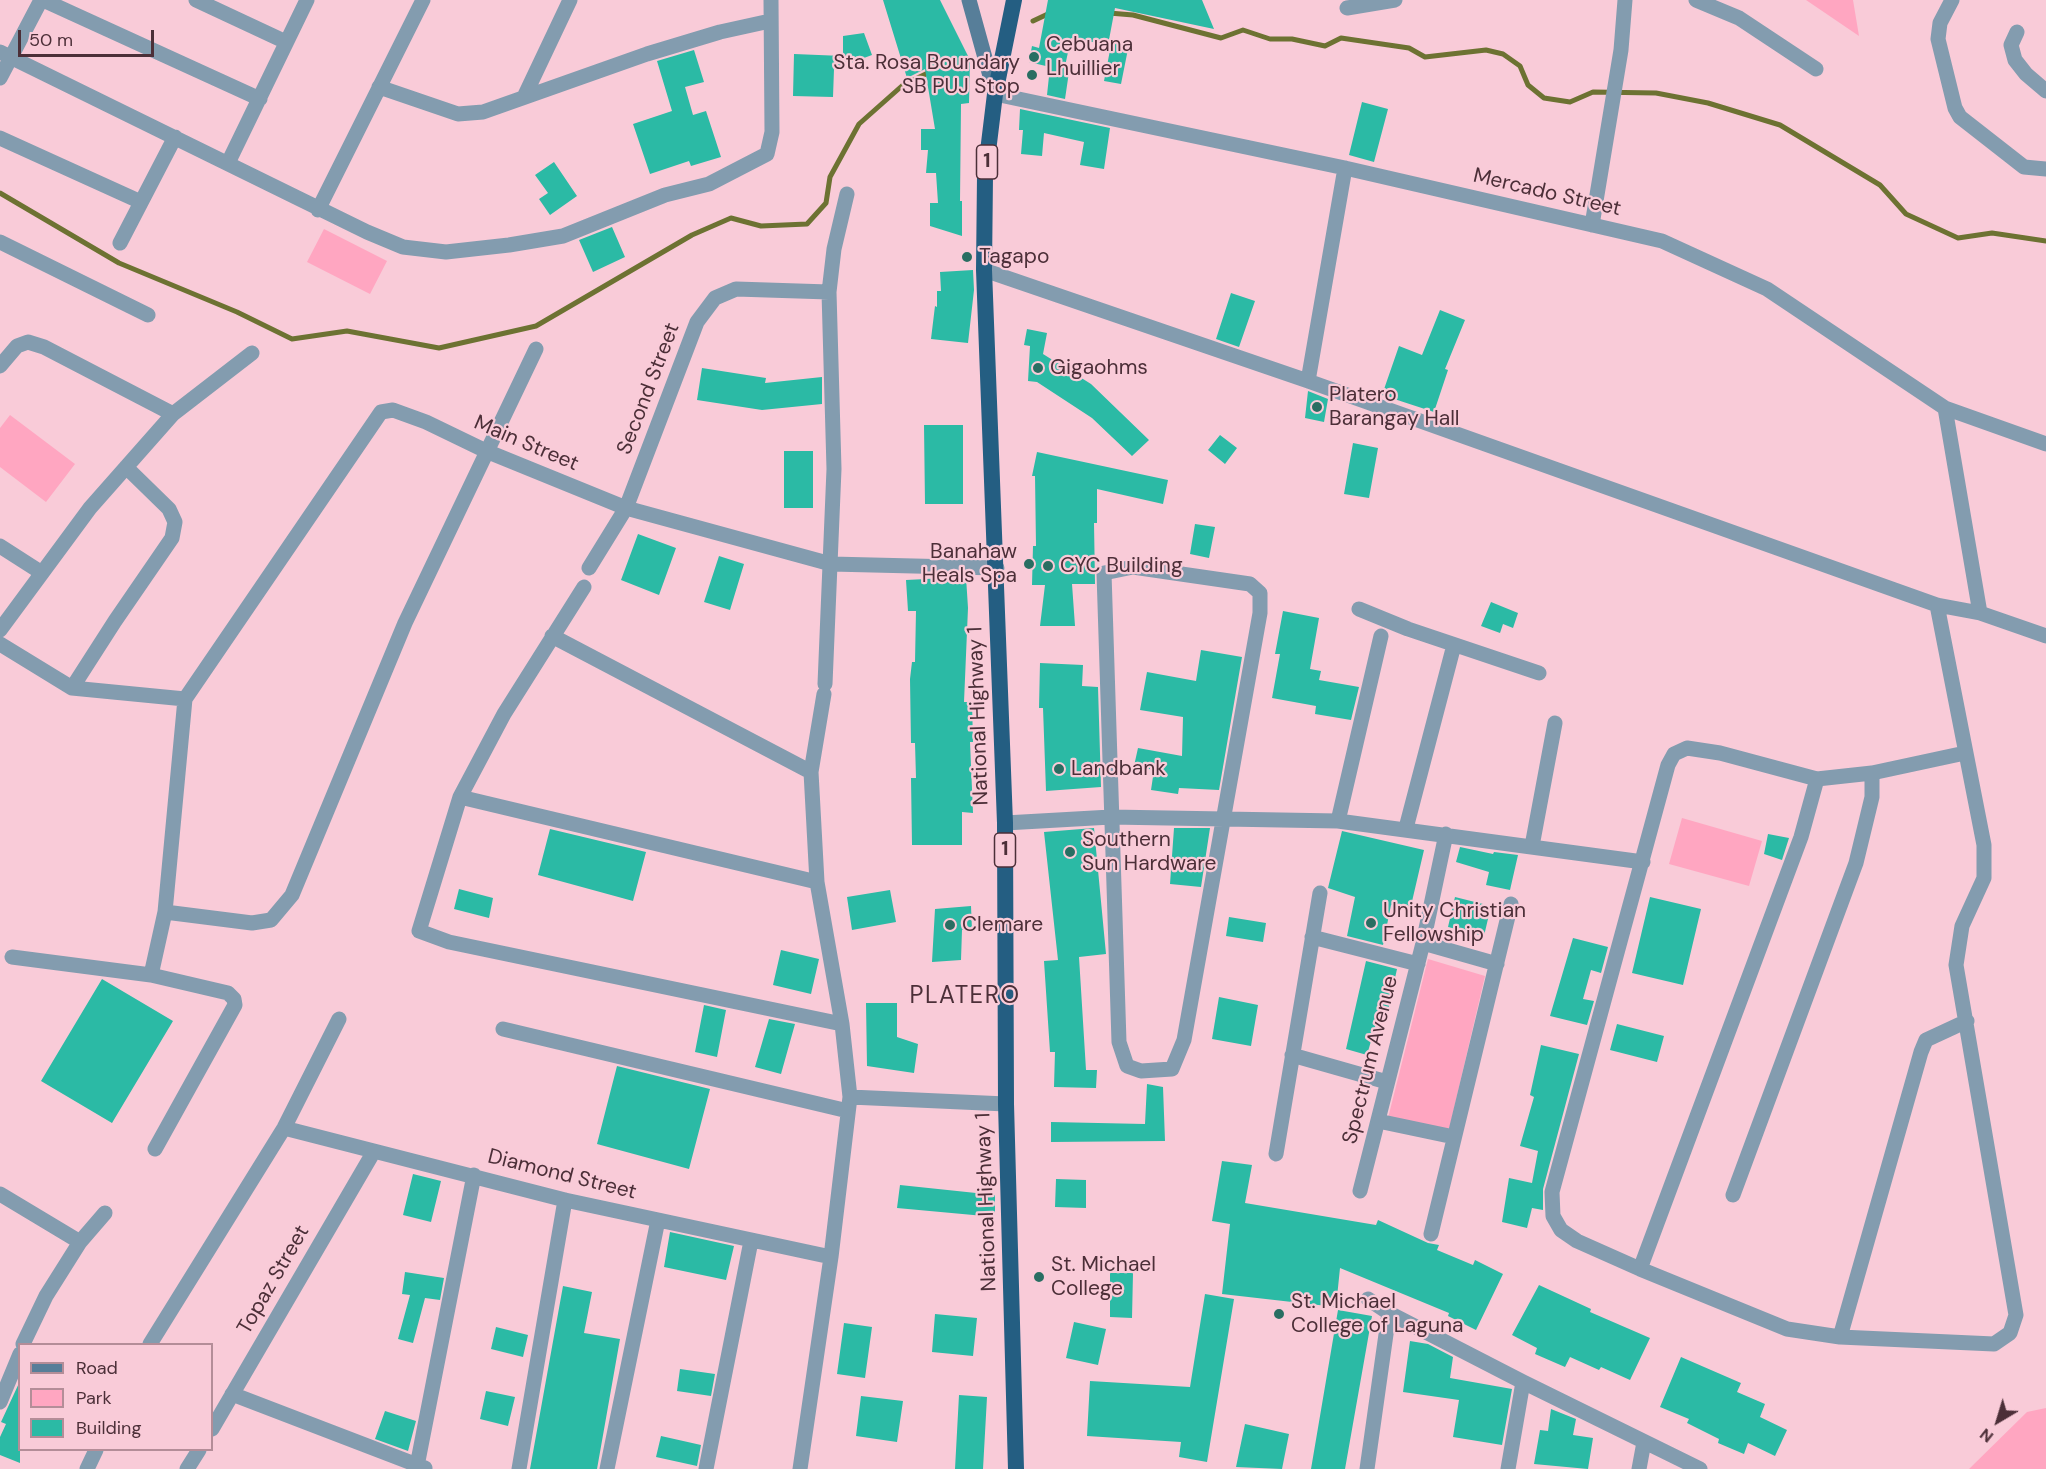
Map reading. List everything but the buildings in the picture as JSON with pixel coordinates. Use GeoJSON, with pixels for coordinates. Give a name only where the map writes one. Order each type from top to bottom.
{"type":"FeatureCollection","features":[{"type":"Feature","properties":{"kind":"highway","name":"National Highway 1"},"geometry":{"type":"LineString","coordinates":[[1014,0],[995,94],[985,176],[984,270],[1005,823],[1006,1104],[1016,1469]]}},
{"type":"Feature","properties":{"kind":"main road"},"geometry":{"type":"LineString","coordinates":[[969,0],[995,94]]}},
{"type":"Feature","properties":{"kind":"street"},"geometry":{"type":"LineString","coordinates":[[0,78],[5,55],[42,0],[260,99]]}},
{"type":"Feature","properties":{"kind":"street"},"geometry":{"type":"LineString","coordinates":[[196,0],[286,42]]}},
{"type":"Feature","properties":{"kind":"street"},"geometry":{"type":"LineString","coordinates":[[228,163],[307,0]]}},
{"type":"Feature","properties":{"kind":"street"},"geometry":{"type":"LineString","coordinates":[[318,210],[423,0]]}},
{"type":"Feature","properties":{"kind":"street"},"geometry":{"type":"LineString","coordinates":[[525,95],[570,0]]}},
{"type":"Feature","properties":{"kind":"street"},"geometry":{"type":"LineString","coordinates":[[5,55],[228,163],[318,210],[404,247],[446,252],[563,236],[665,195],[709,183],[766,154],[772,132],[771,0]]}},
{"type":"Feature","properties":{"kind":"street"},"geometry":{"type":"LineString","coordinates":[[1347,8],[1395,0]]}},
{"type":"Feature","properties":{"kind":"street"},"geometry":{"type":"LineString","coordinates":[[1592,225],[1616,80],[1625,0]]}},
{"type":"Feature","properties":{"kind":"street"},"geometry":{"type":"LineString","coordinates":[[1696,0],[1739,18],[1816,69]]}},
{"type":"Feature","properties":{"kind":"street"},"geometry":{"type":"LineString","coordinates":[[1952,0],[1940,23],[1938,39],[1955,108],[1960,117],[2024,167],[2046,169]]}},
{"type":"Feature","properties":{"kind":"street"},"geometry":{"type":"LineString","coordinates":[[379,87],[458,114],[483,112],[525,95],[710,35],[770,21]]}},
{"type":"Feature","properties":{"kind":"street"},"geometry":{"type":"LineString","coordinates":[[2016,32],[2011,45],[2015,60],[2026,74],[2046,91]]}},
{"type":"Feature","properties":{"kind":"street","name":"Mercado Street"},"geometry":{"type":"LineString","coordinates":[[995,94],[1345,168],[1662,241],[1767,289],[1945,408],[2046,444]]}},
{"type":"Feature","properties":{"kind":"street"},"geometry":{"type":"LineString","coordinates":[[0,138],[141,202]]}},
{"type":"Feature","properties":{"kind":"street"},"geometry":{"type":"LineString","coordinates":[[120,243],[175,138]]}},
{"type":"Feature","properties":{"kind":"street"},"geometry":{"type":"LineString","coordinates":[[1308,381],[1345,168]]}},
{"type":"Feature","properties":{"kind":"street"},"geometry":{"type":"LineString","coordinates":[[800,1469],[831,1257],[849,1104],[842,1024],[817,882],[811,772],[825,689],[831,564],[834,469],[829,292],[834,249],[847,194]]}},
{"type":"Feature","properties":{"kind":"street"},"geometry":{"type":"LineString","coordinates":[[0,242],[104,291],[148,315]]}},
{"type":"Feature","properties":{"kind":"street"},"geometry":{"type":"LineString","coordinates":[[984,270],[1308,381],[1936,605],[1980,613],[2046,636]]}},
{"type":"Feature","properties":{"kind":"street","name":"Second Street"},"geometry":{"type":"LineString","coordinates":[[589,568],[626,508],[697,322],[715,298],[736,289],[829,292]]}},
{"type":"Feature","properties":{"kind":"street"},"geometry":{"type":"LineString","coordinates":[[0,366],[18,346],[28,342],[44,347],[173,414]]}},
{"type":"Feature","properties":{"kind":"street"},"geometry":{"type":"LineString","coordinates":[[165,912],[252,923],[271,920],[292,895],[405,623],[536,350]]}},
{"type":"Feature","properties":{"kind":"street"},"geometry":{"type":"LineString","coordinates":[[0,630],[90,508],[173,414],[252,353]]}},
{"type":"Feature","properties":{"kind":"street"},"geometry":{"type":"LineString","coordinates":[[1945,408],[1980,613]]}},
{"type":"Feature","properties":{"kind":"street","name":"Main Street"},"geometry":{"type":"LineString","coordinates":[[185,699],[381,412],[393,410],[626,508],[831,564],[997,568]]}},
{"type":"Feature","properties":{"kind":"street"},"geometry":{"type":"LineString","coordinates":[[72,688],[172,538],[175,522],[169,509],[126,467]]}},
{"type":"Feature","properties":{"kind":"street"},"geometry":{"type":"LineString","coordinates":[[0,546],[42,573]]}},
{"type":"Feature","properties":{"kind":"street"},"geometry":{"type":"LineString","coordinates":[[1134,567],[1250,584],[1260,593],[1260,613],[1184,1040],[1172,1069],[1141,1071],[1127,1066],[1119,1042],[1111,817],[1104,573],[1134,567]]}},
{"type":"Feature","properties":{"kind":"street"},"geometry":{"type":"LineString","coordinates":[[584,587],[504,714],[459,797],[419,931],[449,942],[842,1024]]}},
{"type":"Feature","properties":{"kind":"street"},"geometry":{"type":"LineString","coordinates":[[1936,605],[1965,753],[1984,856],[1984,878],[1962,926],[1956,965],[2016,1315],[2010,1333],[1994,1344],[1840,1337],[1786,1329],[1640,1269],[1577,1241],[1561,1230],[1553,1216],[1552,1192],[1668,765],[1674,754],[1687,748],[1720,753],[1817,779],[1872,773],[1965,753]]}},
{"type":"Feature","properties":{"kind":"street"},"geometry":{"type":"LineString","coordinates":[[1359,609],[1539,674]]}},
{"type":"Feature","properties":{"kind":"street"},"geometry":{"type":"LineString","coordinates":[[552,636],[811,772]]}},
{"type":"Feature","properties":{"kind":"street"},"geometry":{"type":"LineString","coordinates":[[1338,821],[1382,636]]}},
{"type":"Feature","properties":{"kind":"street"},"geometry":{"type":"LineString","coordinates":[[0,644],[72,688],[185,699],[165,912],[151,975]]}},
{"type":"Feature","properties":{"kind":"street"},"geometry":{"type":"LineString","coordinates":[[1406,828],[1454,645]]}},
{"type":"Feature","properties":{"kind":"street"},"geometry":{"type":"LineString","coordinates":[[1532,846],[1555,723]]}},
{"type":"Feature","properties":{"kind":"street"},"geometry":{"type":"LineString","coordinates":[[1733,1195],[1856,863],[1872,797],[1872,773]]}},
{"type":"Feature","properties":{"kind":"street"},"geometry":{"type":"LineString","coordinates":[[1640,1269],[1802,837],[1817,779]]}},
{"type":"Feature","properties":{"kind":"street"},"geometry":{"type":"LineString","coordinates":[[459,797],[817,882]]}},
{"type":"Feature","properties":{"kind":"street"},"geometry":{"type":"LineString","coordinates":[[1005,823],[1111,817],[1338,821],[1406,828],[1643,862]]}},
{"type":"Feature","properties":{"kind":"street","name":"Spectrum Avenue"},"geometry":{"type":"LineString","coordinates":[[1360,1191],[1418,964],[1446,834]]}},
{"type":"Feature","properties":{"kind":"street"},"geometry":{"type":"LineString","coordinates":[[1276,1154],[1320,892]]}},
{"type":"Feature","properties":{"kind":"street"},"geometry":{"type":"LineString","coordinates":[[1431,1234],[1511,904]]}},
{"type":"Feature","properties":{"kind":"street"},"geometry":{"type":"LineString","coordinates":[[1312,937],[1418,964]]}},
{"type":"Feature","properties":{"kind":"street"},"geometry":{"type":"LineString","coordinates":[[1423,943],[1497,963]]}},
{"type":"Feature","properties":{"kind":"street"},"geometry":{"type":"LineString","coordinates":[[12,957],[151,975],[228,993],[234,999],[235,1005],[155,1149]]}},
{"type":"Feature","properties":{"kind":"street"},"geometry":{"type":"LineString","coordinates":[[151,1343],[284,1128],[339,1018]]}},
{"type":"Feature","properties":{"kind":"street"},"geometry":{"type":"LineString","coordinates":[[1840,1337],[1921,1052],[1926,1040],[1967,1021]]}},
{"type":"Feature","properties":{"kind":"street"},"geometry":{"type":"LineString","coordinates":[[503,1029],[849,1104],[1006,1104]]}},
{"type":"Feature","properties":{"kind":"street"},"geometry":{"type":"LineString","coordinates":[[1292,1054],[1388,1082]]}},
{"type":"Feature","properties":{"kind":"street"},"geometry":{"type":"LineString","coordinates":[[1378,1121],[1455,1137]]}},
{"type":"Feature","properties":{"kind":"street","name":"Diamond Street"},"geometry":{"type":"LineString","coordinates":[[284,1128],[373,1153],[474,1175],[565,1200],[831,1257]]}},
{"type":"Feature","properties":{"kind":"street","name":"Topaz Street"},"geometry":{"type":"LineString","coordinates":[[213,1427],[373,1153]]}},
{"type":"Feature","properties":{"kind":"street"},"geometry":{"type":"LineString","coordinates":[[232,1394],[422,1467],[474,1175]]}},
{"type":"Feature","properties":{"kind":"street"},"geometry":{"type":"LineString","coordinates":[[0,1194],[80,1242]]}},
{"type":"Feature","properties":{"kind":"street"},"geometry":{"type":"LineString","coordinates":[[519,1469],[565,1200]]}},
{"type":"Feature","properties":{"kind":"street"},"geometry":{"type":"LineString","coordinates":[[23,1343],[46,1296],[80,1242],[105,1213]]}},
{"type":"Feature","properties":{"kind":"street"},"geometry":{"type":"LineString","coordinates":[[607,1469],[658,1221]]}},
{"type":"Feature","properties":{"kind":"street"},"geometry":{"type":"LineString","coordinates":[[706,1469],[751,1241]]}},
{"type":"Feature","properties":{"kind":"street"},"geometry":{"type":"LineString","coordinates":[[1368,1299],[1389,1313],[1523,1382],[1700,1469]]}},
{"type":"Feature","properties":{"kind":"street"},"geometry":{"type":"LineString","coordinates":[[1366,1469],[1389,1313]]}},
{"type":"Feature","properties":{"kind":"street"},"geometry":{"type":"LineString","coordinates":[[0,1402],[18,1359]]}},
{"type":"Feature","properties":{"kind":"street"},"geometry":{"type":"LineString","coordinates":[[1508,1469],[1523,1382]]}},
{"type":"Feature","properties":{"kind":"street"},"geometry":{"type":"LineString","coordinates":[[1639,1469],[1644,1442]]}},
{"type":"Feature","properties":{"kind":"street"},"geometry":{"type":"LineString","coordinates":[[87,1469],[95,1451]]}},
{"type":"Feature","properties":{"kind":"street"},"geometry":{"type":"LineString","coordinates":[[187,1469],[198,1451]]}},
{"type":"Feature","properties":{"kind":"green space"},"geometry":{"type":"Polygon","coordinates":[[[1806,0],[1853,0],[1859,36],[1806,0]]]}},
{"type":"Feature","properties":{"kind":"green space"},"geometry":{"type":"Polygon","coordinates":[[[324,229],[387,261],[370,294],[307,262],[324,229]]]}},
{"type":"Feature","properties":{"kind":"green space"},"geometry":{"type":"Polygon","coordinates":[[[10,415],[75,464],[46,502],[0,467],[0,428],[10,415]]]}},
{"type":"Feature","properties":{"kind":"green space"},"geometry":{"type":"Polygon","coordinates":[[[1682,818],[1762,841],[1749,886],[1669,864],[1682,818]]]}},
{"type":"Feature","properties":{"kind":"green space"},"geometry":{"type":"Polygon","coordinates":[[[1428,959],[1485,976],[1448,1134],[1388,1118],[1428,959]]]}},
{"type":"Feature","properties":{"kind":"green space"},"geometry":{"type":"Polygon","coordinates":[[[2046,1408],[2046,1469],[1969,1469],[2027,1412],[2046,1408]]]}},
{"type":"Feature","properties":{"kind":"waterway"},"geometry":{"type":"LineString","coordinates":[[1033,21],[1050,13]]}},
{"type":"Feature","properties":{"kind":"waterway"},"geometry":{"type":"LineString","coordinates":[[1109,13],[1133,15],[1221,38],[1243,30],[1270,39],[1292,39],[1325,46],[1341,38],[1409,48],[1425,57],[1486,50],[1503,54],[1520,66],[1528,85],[1544,98],[1570,102],[1593,92],[1656,93],[1708,103],[1780,125],[1880,185],[1906,214],[1958,238],[1992,233],[2046,241]]}},
{"type":"Feature","properties":{"kind":"waterway"},"geometry":{"type":"LineString","coordinates":[[0,193],[119,263],[237,312],[292,339],[347,331],[439,348],[536,326],[692,235],[731,218],[761,226],[807,224],[826,203],[830,177],[859,124],[903,85],[932,71]]}},
{"type":"Feature","properties":{"kind":"place","name":"Cebuana Lhuillier"},"geometry":{"type":"Point","coordinates":[1034,57]}},
{"type":"Feature","properties":{"kind":"place","name":"Sta. Rosa Boundary SB PUJ Stop"},"geometry":{"type":"Point","coordinates":[1032,75]}},
{"type":"Feature","properties":{"kind":"place","name":"Tagapo"},"geometry":{"type":"Point","coordinates":[967,257]}},
{"type":"Feature","properties":{"kind":"place","name":"Gigaohms"},"geometry":{"type":"Point","coordinates":[1038,368]}},
{"type":"Feature","properties":{"kind":"place","name":"Platero Barangay Hall"},"geometry":{"type":"Point","coordinates":[1317,407]}},
{"type":"Feature","properties":{"kind":"place","name":"Banahaw Heals Spa"},"geometry":{"type":"Point","coordinates":[1029,564]}},
{"type":"Feature","properties":{"kind":"place","name":"CYC Building"},"geometry":{"type":"Point","coordinates":[1048,566]}},
{"type":"Feature","properties":{"kind":"place","name":"Landbank"},"geometry":{"type":"Point","coordinates":[1059,769]}},
{"type":"Feature","properties":{"kind":"place","name":"Southern Sun Hardware"},"geometry":{"type":"Point","coordinates":[1070,852]}},
{"type":"Feature","properties":{"kind":"place","name":"Unity Christian Fellowship"},"geometry":{"type":"Point","coordinates":[1371,923]}},
{"type":"Feature","properties":{"kind":"place","name":"Clemare"},"geometry":{"type":"Point","coordinates":[950,925]}},
{"type":"Feature","properties":{"kind":"place","name":"St. Michael College"},"geometry":{"type":"Point","coordinates":[1039,1277]}},
{"type":"Feature","properties":{"kind":"place","name":"St. Michael College of Laguna"},"geometry":{"type":"Point","coordinates":[1279,1314]}},
{"type":"Feature","properties":{"kind":"district","name":"PLATERO"},"geometry":{"type":"Point","coordinates":[965,997]}}]}
